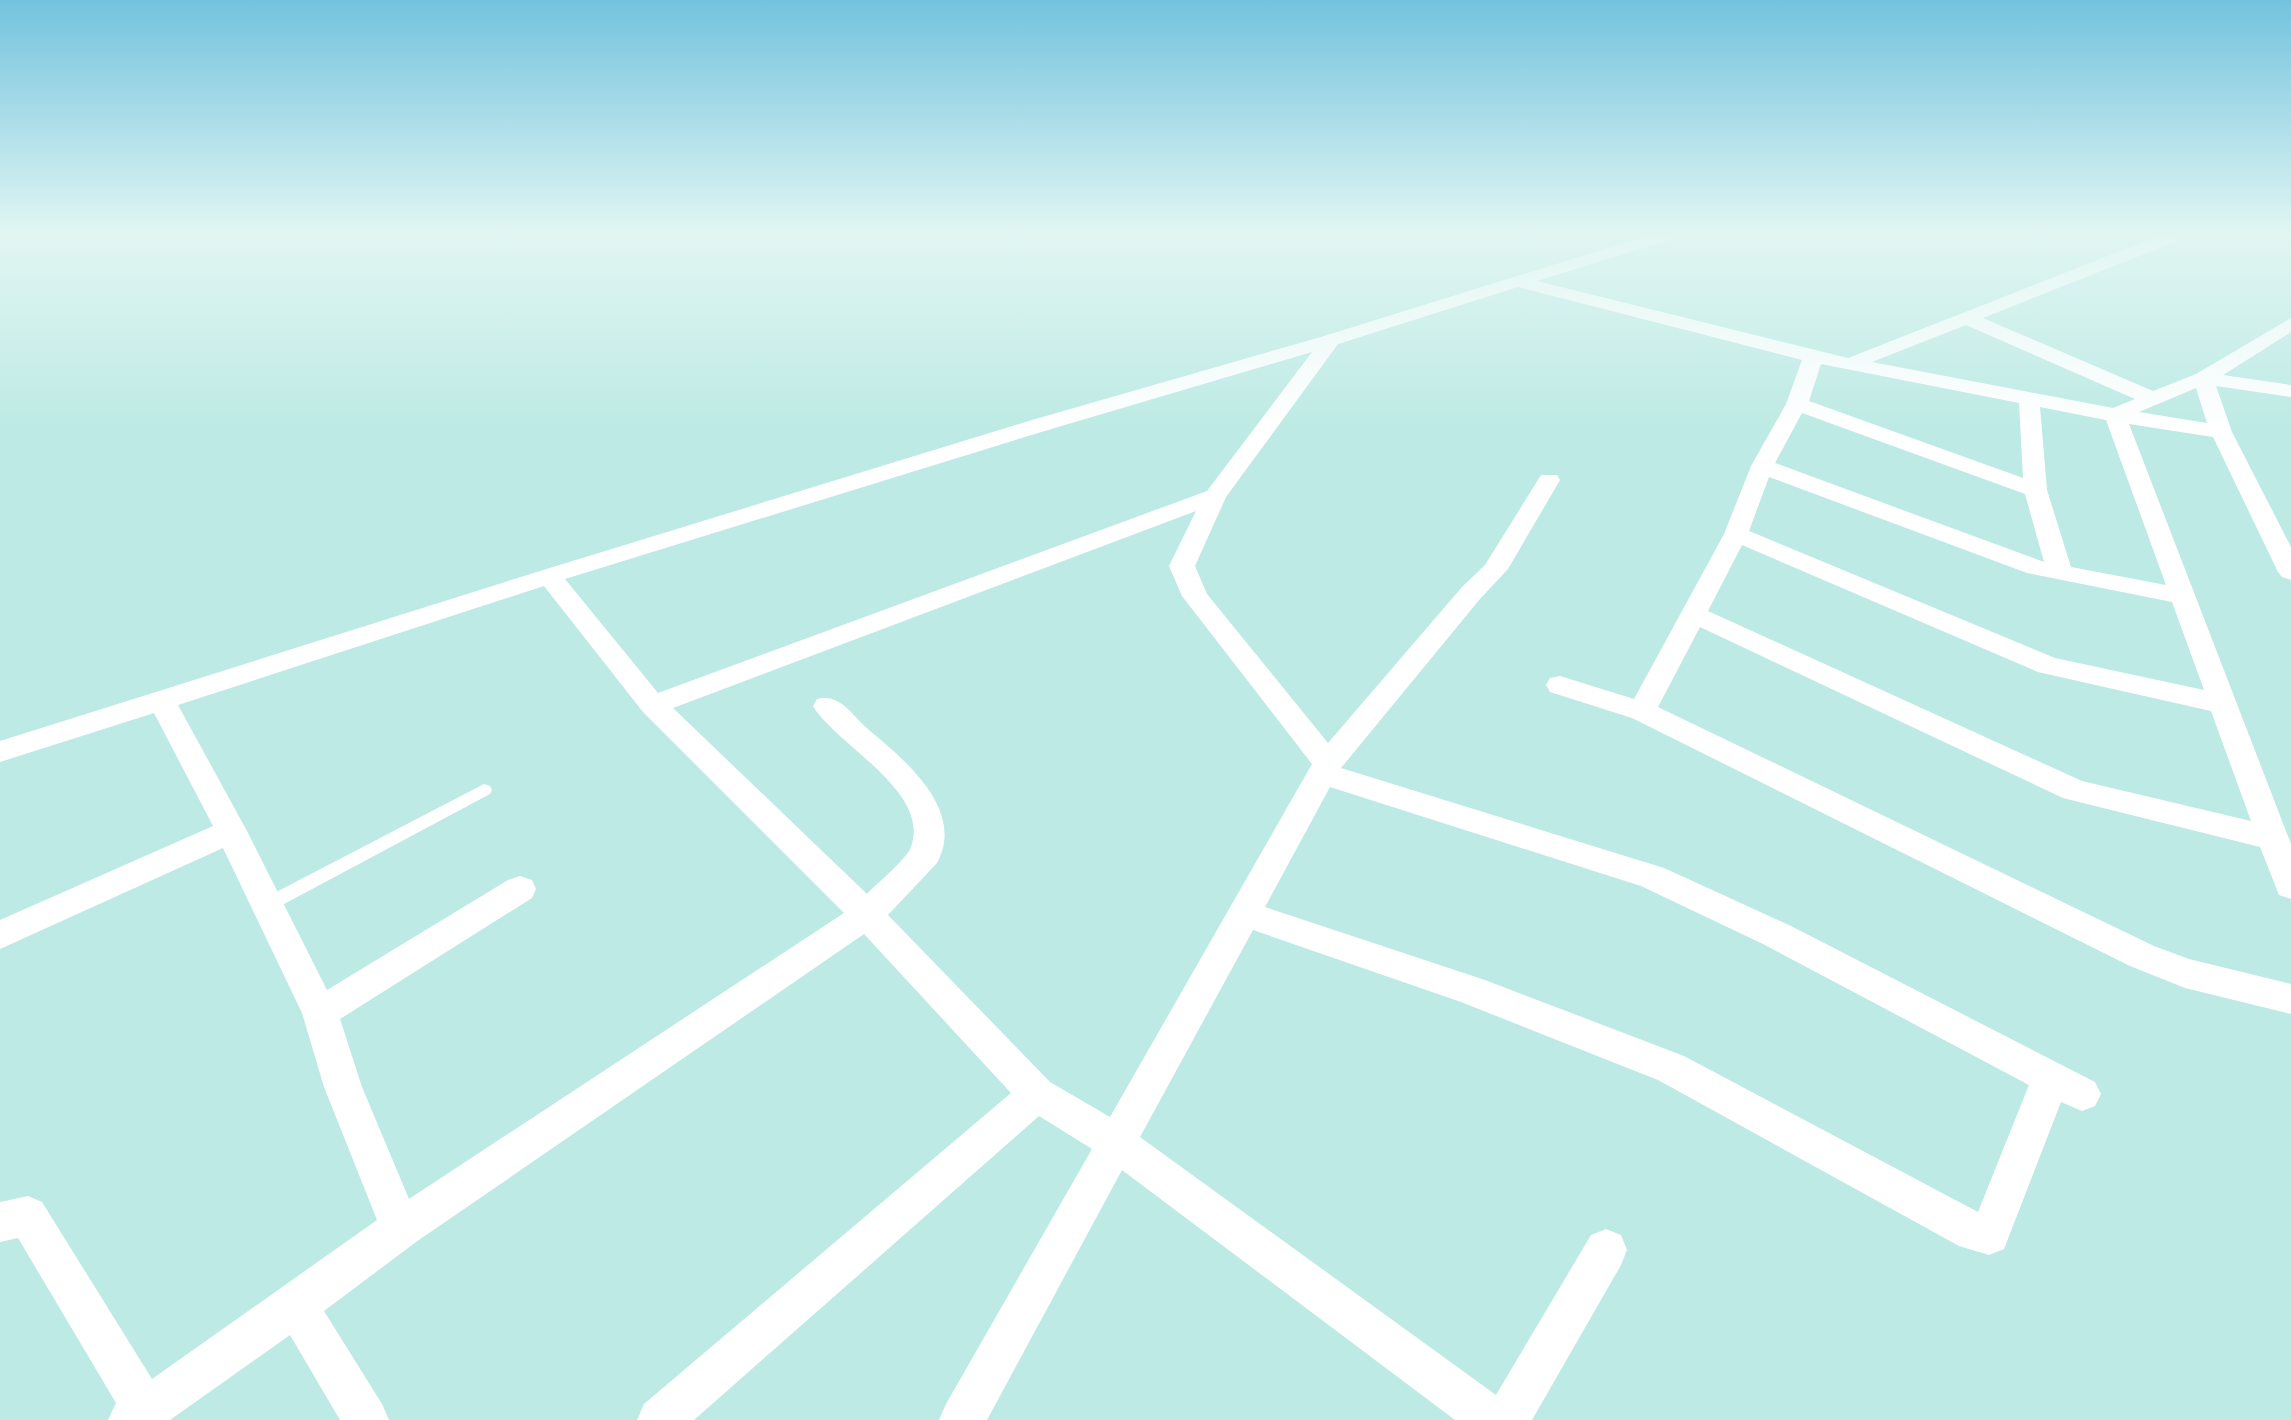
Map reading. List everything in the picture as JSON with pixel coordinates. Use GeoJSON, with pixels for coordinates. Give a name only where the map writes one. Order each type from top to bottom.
{"type":"FeatureCollection","features":[{"type":"Feature","properties":{"kind":"street"},"geometry":{"type":"LineString","coordinates":[[0,752],[549,576],[1040,425],[1462,299]]}},
{"type":"Feature","properties":{"kind":"street"},"geometry":{"type":"LineString","coordinates":[[1586,299],[1813,357],[2115,415],[2221,432]]}},
{"type":"Feature","properties":{"kind":"street"},"geometry":{"type":"LineString","coordinates":[[1852,363],[2012,299]]}},
{"type":"Feature","properties":{"kind":"street"},"geometry":{"type":"LineString","coordinates":[[1964,318],[2153,399]]}},
{"type":"Feature","properties":{"kind":"street"},"geometry":{"type":"LineString","coordinates":[[2115,415],[2203,378],[2291,324]]}},
{"type":"Feature","properties":{"kind":"street"},"geometry":{"type":"LineString","coordinates":[[1244,913],[1473,991],[1671,1068],[1974,1232],[1989,1235],[2066,1086],[1777,935],[1652,877],[1325,768],[1195,596],[1182,566],[1215,496],[1331,340]]}},
{"type":"Feature","properties":{"kind":"street"},"geometry":{"type":"LineString","coordinates":[[1642,711],[1736,534],[1762,466],[1797,404],[1813,357]]}},
{"type":"Feature","properties":{"kind":"street"},"geometry":{"type":"LineString","coordinates":[[2203,378],[2284,390],[2291,415]]}},
{"type":"Feature","properties":{"kind":"street"},"geometry":{"type":"LineString","coordinates":[[2203,378],[2221,432],[2291,572]]}},
{"type":"Feature","properties":{"kind":"street"},"geometry":{"type":"LineString","coordinates":[[2029,398],[2035,490],[2058,567],[2057,573]]}},
{"type":"Feature","properties":{"kind":"street"},"geometry":{"type":"LineString","coordinates":[[1797,404],[2035,490]]}},
{"type":"Feature","properties":{"kind":"street"},"geometry":{"type":"LineString","coordinates":[[2115,415],[2291,886]]}},
{"type":"Feature","properties":{"kind":"street"},"geometry":{"type":"LineString","coordinates":[[1762,466],[2036,568],[2183,596]]}},
{"type":"Feature","properties":{"kind":"street"},"geometry":{"type":"LineString","coordinates":[[962,1420],[1325,768],[1471,593],[1495,569],[1549,480]]}},
{"type":"Feature","properties":{"kind":"street"},"geometry":{"type":"LineString","coordinates":[[653,705],[1215,496]]}},
{"type":"Feature","properties":{"kind":"street"},"geometry":{"type":"LineString","coordinates":[[1736,534],[2048,666],[2223,704]]}},
{"type":"Feature","properties":{"kind":"street"},"geometry":{"type":"LineString","coordinates":[[549,576],[653,705],[867,915],[1037,1094],[1116,1142],[1493,1420]]}},
{"type":"Feature","properties":{"kind":"street"},"geometry":{"type":"LineString","coordinates":[[1694,614],[2074,790],[2273,838]]}},
{"type":"Feature","properties":{"kind":"street"},"geometry":{"type":"LineString","coordinates":[[1560,685],[1642,711],[2142,956],[2185,973],[2291,999]]}},
{"type":"Feature","properties":{"kind":"street"},"geometry":{"type":"LineString","coordinates":[[161,700],[231,831],[265,906],[320,1013],[343,1087],[401,1228]]}},
{"type":"Feature","properties":{"kind":"street"},"geometry":{"type":"LineString","coordinates":[[0,1222],[28,1216],[140,1417],[401,1228],[867,915],[926,854],[930,829],[920,802],[896,768],[856,735],[827,706]]}},
{"type":"Feature","properties":{"kind":"street"},"geometry":{"type":"LineString","coordinates":[[0,935],[231,831]]}},
{"type":"Feature","properties":{"kind":"street"},"geometry":{"type":"LineString","coordinates":[[320,1013],[520,889]]}},
{"type":"Feature","properties":{"kind":"street"},"geometry":{"type":"LineString","coordinates":[[660,1420],[1037,1094]]}},
{"type":"Feature","properties":{"kind":"street"},"geometry":{"type":"LineString","coordinates":[[1507,1420],[1606,1250]]}},
{"type":"Feature","properties":{"kind":"street"},"geometry":{"type":"LineString","coordinates":[[296,1305],[366,1420]]}},
{"type":"Feature","properties":{"kind":"lane"},"geometry":{"type":"LineString","coordinates":[[265,906],[484,790]]}}]}
